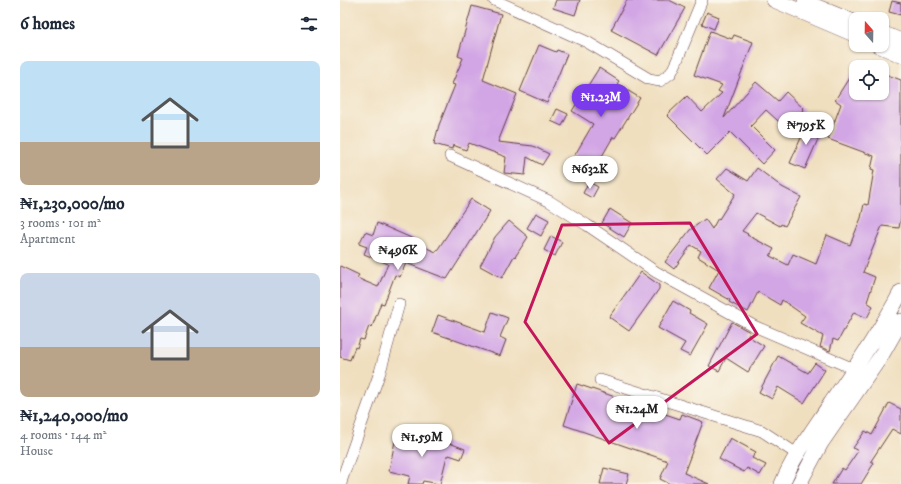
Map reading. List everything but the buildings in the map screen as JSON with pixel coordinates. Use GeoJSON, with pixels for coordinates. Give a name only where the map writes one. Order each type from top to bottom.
{"type":"FeatureCollection","features":[{"type":"Feature","properties":{"kind":"main road"},"geometry":{"type":"LineString","coordinates":[[774,0],[849,32]]}},
{"type":"Feature","properties":{"kind":"main road"},"geometry":{"type":"LineString","coordinates":[[799,0],[849,20]]}},
{"type":"Feature","properties":{"kind":"main road"},"geometry":{"type":"LineString","coordinates":[[889,36],[901,41]]}},
{"type":"Feature","properties":{"kind":"main road"},"geometry":{"type":"LineString","coordinates":[[889,50],[901,55]]}},
{"type":"Feature","properties":{"kind":"main road"},"geometry":{"type":"LineString","coordinates":[[799,484],[822,443],[881,356],[897,323],[901,292]]}},
{"type":"Feature","properties":{"kind":"main road"},"geometry":{"type":"LineString","coordinates":[[782,484],[797,454],[854,369],[897,323]]}},
{"type":"Feature","properties":{"kind":"street"},"geometry":{"type":"LineString","coordinates":[[494,0],[587,42],[649,79],[660,81],[671,72],[676,64],[702,0]]}},
{"type":"Feature","properties":{"kind":"street"},"geometry":{"type":"LineString","coordinates":[[450,156],[549,201],[656,272],[754,326],[854,369]]}},
{"type":"Feature","properties":{"kind":"street"},"geometry":{"type":"LineString","coordinates":[[341,484],[380,372],[399,304]]}},
{"type":"Feature","properties":{"kind":"street"},"geometry":{"type":"LineString","coordinates":[[600,380],[762,431],[797,454]]}},
{"type":"Feature","properties":{"kind":"highlighted area"},"geometry":{"type":"Polygon","coordinates":[[[690,223],[757,334],[609,443],[525,322],[562,225],[690,223]]]}}]}
